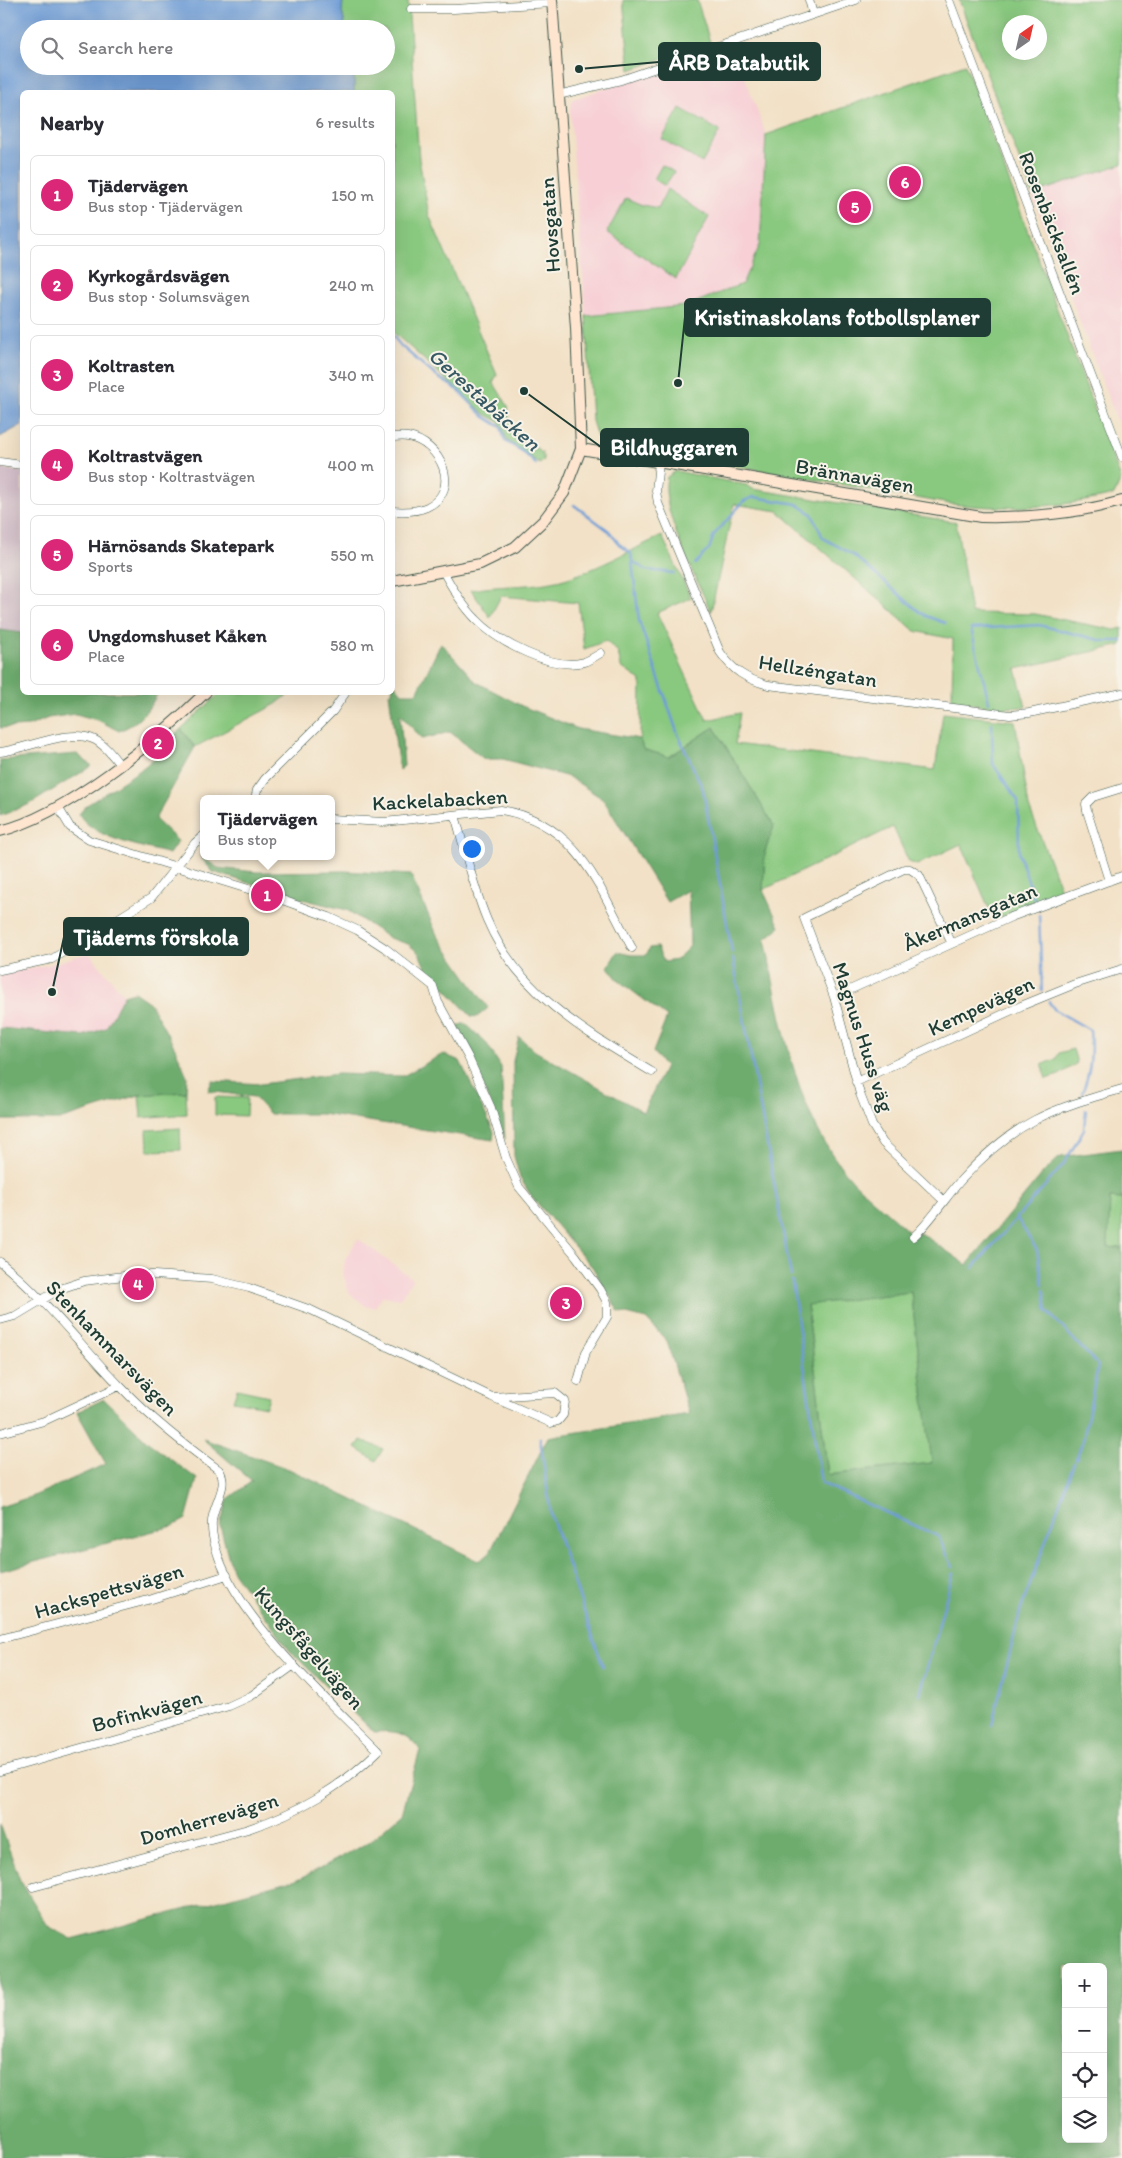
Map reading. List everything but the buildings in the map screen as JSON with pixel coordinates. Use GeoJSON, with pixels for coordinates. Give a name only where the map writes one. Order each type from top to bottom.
{"type":"FeatureCollection","features":[{"type":"Feature","properties":{"kind":"main road","name":"Hovsgatan"},"geometry":{"type":"LineString","coordinates":[[552,2],[577,347],[581,449]]}},
{"type":"Feature","properties":{"kind":"main road","name":"Brännavägen"},"geometry":{"type":"LineString","coordinates":[[581,449],[982,517],[1018,518],[1062,514],[1122,501]]}},
{"type":"Feature","properties":{"kind":"main road"},"geometry":{"type":"LineString","coordinates":[[395,580],[480,564],[515,547],[528,537],[543,521],[564,493],[581,449]]}},
{"type":"Feature","properties":{"kind":"main road"},"geometry":{"type":"LineString","coordinates":[[0,831],[32,820],[58,807],[120,765],[202,695]]}},
{"type":"Feature","properties":{"kind":"street"},"geometry":{"type":"LineString","coordinates":[[808,0],[813,14]]}},
{"type":"Feature","properties":{"kind":"street"},"geometry":{"type":"LineString","coordinates":[[558,95],[620,80],[856,0]]}},
{"type":"Feature","properties":{"kind":"street","name":"Rosenbäcksallén"},"geometry":{"type":"LineString","coordinates":[[949,0],[1122,457]]}},
{"type":"Feature","properties":{"kind":"street"},"geometry":{"type":"LineString","coordinates":[[411,9],[454,9],[552,2]]}},
{"type":"Feature","properties":{"kind":"street"},"geometry":{"type":"LineString","coordinates":[[395,437],[408,437],[429,447],[442,462],[446,478],[444,489],[439,498],[428,507],[415,511],[395,512]]}},
{"type":"Feature","properties":{"kind":"street"},"geometry":{"type":"LineString","coordinates":[[0,462],[20,465]]}},
{"type":"Feature","properties":{"kind":"street","name":"Hellzéngatan"},"geometry":{"type":"LineString","coordinates":[[659,462],[656,491],[658,503],[720,652],[730,666],[743,676],[768,685],[1010,715],[1122,693]]}},
{"type":"Feature","properties":{"kind":"street"},"geometry":{"type":"LineString","coordinates":[[443,571],[455,593],[477,620],[522,651],[556,662],[572,663],[584,662],[601,653]]}},
{"type":"Feature","properties":{"kind":"street"},"geometry":{"type":"LineString","coordinates":[[256,795],[264,780],[333,711],[344,695]]}},
{"type":"Feature","properties":{"kind":"street"},"geometry":{"type":"LineString","coordinates":[[0,752],[79,735],[96,740],[120,765]]}},
{"type":"Feature","properties":{"kind":"street"},"geometry":{"type":"LineString","coordinates":[[1109,881],[1086,808],[1090,799],[1122,788]]}},
{"type":"Feature","properties":{"kind":"street"},"geometry":{"type":"LineString","coordinates":[[58,807],[70,828],[89,840],[274,897],[329,916],[357,930],[385,948],[429,983],[468,1057],[491,1108],[519,1187],[576,1256],[607,1302],[607,1317],[586,1352],[578,1381]]}},
{"type":"Feature","properties":{"kind":"street","name":"Kackelabacken"},"geometry":{"type":"LineString","coordinates":[[335,819],[384,822],[501,810],[520,814],[553,830],[570,844],[584,860],[632,948]]}},
{"type":"Feature","properties":{"kind":"street"},"geometry":{"type":"LineString","coordinates":[[455,815],[487,920],[512,965],[531,988],[551,1006],[605,1044],[652,1072]]}},
{"type":"Feature","properties":{"kind":"street"},"geometry":{"type":"LineString","coordinates":[[0,970],[52,959],[151,898],[200,839]]}},
{"type":"Feature","properties":{"kind":"street","name":"Magnus Huss väg"},"geometry":{"type":"LineString","coordinates":[[943,1200],[883,1143],[872,1125],[856,1082],[834,998],[804,918],[904,869],[910,869],[919,875],[951,942]]}},
{"type":"Feature","properties":{"kind":"street","name":"Åkermansgatan"},"geometry":{"type":"LineString","coordinates":[[834,998],[951,942],[1010,917],[1122,876]]}},
{"type":"Feature","properties":{"kind":"street","name":"Kempevägen"},"geometry":{"type":"LineString","coordinates":[[856,1082],[1021,1006],[1075,984],[1122,968]]}},
{"type":"Feature","properties":{"kind":"street"},"geometry":{"type":"LineString","coordinates":[[913,1237],[979,1160],[1022,1125],[1059,1108],[1122,1089]]}},
{"type":"Feature","properties":{"kind":"street","name":"Stenhammarsvägen"},"geometry":{"type":"LineString","coordinates":[[0,1262],[42,1299],[119,1386],[172,1435],[223,1476]]}},
{"type":"Feature","properties":{"kind":"street"},"geometry":{"type":"LineString","coordinates":[[0,1320],[15,1316],[60,1289],[84,1281],[140,1274],[212,1278],[249,1288],[311,1310],[543,1422],[551,1423],[558,1421],[565,1407],[565,1401],[555,1393],[492,1397]]}},
{"type":"Feature","properties":{"kind":"street"},"geometry":{"type":"LineString","coordinates":[[0,1433],[44,1421],[119,1386]]}},
{"type":"Feature","properties":{"kind":"street","name":"Kungsfågelvägen"},"geometry":{"type":"LineString","coordinates":[[223,1476],[221,1491],[212,1518],[212,1531],[227,1575],[258,1622],[294,1665],[378,1750]]}},
{"type":"Feature","properties":{"kind":"street","name":"Hackspettsvägen"},"geometry":{"type":"LineString","coordinates":[[0,1639],[152,1599],[227,1575]]}},
{"type":"Feature","properties":{"kind":"street","name":"Bofinkvägen"},"geometry":{"type":"LineString","coordinates":[[0,1771],[230,1706],[258,1691],[294,1665]]}},
{"type":"Feature","properties":{"kind":"street","name":"Domherrevägen"},"geometry":{"type":"LineString","coordinates":[[33,1888],[248,1829],[282,1817],[330,1792],[378,1750]]}},
{"type":"Feature","properties":{"kind":"shaded area"},"geometry":{"type":"Polygon","coordinates":[[[734,47],[766,135],[760,245],[742,284],[687,306],[586,316],[570,110],[573,99],[734,47]]]}},
{"type":"Feature","properties":{"kind":"shaded area"},"geometry":{"type":"Polygon","coordinates":[[[1122,164],[1122,434],[1032,194],[1122,164]]]}},
{"type":"Feature","properties":{"kind":"shaded area"},"geometry":{"type":"Polygon","coordinates":[[[0,468],[20,472],[20,633],[0,630],[0,468]]]}},
{"type":"Feature","properties":{"kind":"shaded area"},"geometry":{"type":"Polygon","coordinates":[[[89,953],[124,995],[106,1028],[83,1036],[0,1028],[0,974],[48,965],[89,953]]]}},
{"type":"Feature","properties":{"kind":"shaded area"},"geometry":{"type":"Polygon","coordinates":[[[358,1239],[413,1279],[400,1299],[383,1296],[375,1307],[367,1307],[349,1293],[343,1274],[345,1259],[358,1239]]]}},
{"type":"Feature","properties":{"kind":"green space"},"geometry":{"type":"Polygon","coordinates":[[[343,0],[408,0],[419,159],[429,215],[497,375],[493,382],[508,406],[509,418],[517,431],[542,453],[544,460],[540,464],[507,440],[500,422],[485,414],[395,334],[395,90],[354,90],[354,75],[395,75],[395,20],[344,20],[342,12],[343,0]]]}},
{"type":"Feature","properties":{"kind":"green space"},"geometry":{"type":"Polygon","coordinates":[[[623,0],[697,0],[710,42],[630,70],[623,0]]]}},
{"type":"Feature","properties":{"kind":"green space"},"geometry":{"type":"Polygon","coordinates":[[[959,0],[1122,0],[1122,164],[1032,194],[959,0]]]}},
{"type":"Feature","properties":{"kind":"green space"},"geometry":{"type":"Polygon","coordinates":[[[965,64],[1121,479],[1114,495],[1073,503],[1033,507],[950,504],[611,443],[597,437],[592,421],[586,316],[686,306],[742,284],[760,245],[766,135],[965,64]]]}},
{"type":"Feature","properties":{"kind":"green space"},"geometry":{"type":"Polygon","coordinates":[[[680,108],[720,131],[702,163],[662,139],[680,108]]]}},
{"type":"Feature","properties":{"kind":"green space"},"geometry":{"type":"Polygon","coordinates":[[[662,165],[674,172],[665,186],[654,179],[662,165]]]}},
{"type":"Feature","properties":{"kind":"green space"},"geometry":{"type":"Polygon","coordinates":[[[667,189],[709,217],[676,279],[607,232],[626,198],[642,205],[658,208],[667,189]]]}},
{"type":"Feature","properties":{"kind":"green space"},"geometry":{"type":"Polygon","coordinates":[[[676,471],[746,485],[753,489],[956,522],[971,613],[1035,614],[1115,630],[1122,628],[1122,645],[1016,669],[1026,707],[997,708],[952,700],[953,639],[915,631],[778,511],[734,504],[711,612],[681,544],[669,507],[666,491],[667,477],[676,471]]]}},
{"type":"Feature","properties":{"kind":"green space"},"geometry":{"type":"Polygon","coordinates":[[[662,536],[691,598],[657,613],[707,720],[740,713],[735,744],[935,770],[943,713],[1015,721],[1029,807],[1062,892],[994,920],[961,844],[917,865],[909,862],[893,827],[763,890],[765,851],[774,826],[714,727],[669,757],[642,749],[640,739],[641,681],[621,667],[618,652],[606,641],[584,649],[578,603],[501,596],[490,617],[471,590],[542,584],[566,579],[662,536]]]}},
{"type":"Feature","properties":{"kind":"green space"},"geometry":{"type":"Polygon","coordinates":[[[0,630],[20,633],[20,695],[157,695],[142,716],[119,731],[100,721],[76,714],[48,718],[29,726],[0,728],[0,630]]]}},
{"type":"Feature","properties":{"kind":"green space"},"geometry":{"type":"Polygon","coordinates":[[[441,643],[476,682],[522,706],[578,729],[640,739],[643,749],[669,757],[714,727],[774,826],[765,851],[763,890],[780,927],[765,939],[777,1002],[793,1067],[804,1098],[817,1128],[833,1156],[860,1188],[909,1232],[922,1234],[967,1265],[1043,1173],[1060,1157],[1122,1149],[1122,1199],[1110,1198],[1108,1247],[1122,1248],[1122,2158],[0,2158],[0,1824],[20,1880],[48,1926],[72,1939],[300,1879],[369,1842],[402,1813],[420,1750],[410,1739],[400,1734],[394,1732],[374,1732],[290,1651],[232,1570],[220,1526],[228,1499],[252,1481],[203,1439],[289,1469],[479,1561],[490,1552],[548,1437],[689,1414],[667,1341],[646,1319],[619,1312],[593,1268],[532,1197],[520,1178],[514,1156],[513,1061],[519,1037],[535,1051],[643,1112],[665,1067],[653,1052],[667,1017],[619,981],[608,967],[617,952],[631,955],[646,955],[650,948],[657,947],[664,962],[676,960],[690,946],[688,890],[667,902],[603,799],[569,777],[503,759],[484,759],[450,732],[422,739],[400,714],[404,766],[399,770],[389,695],[395,695],[395,684],[402,693],[417,693],[441,643]],[[911,1292],[807,1305],[828,1475],[932,1463],[911,1292]]]}},
{"type":"Feature","properties":{"kind":"green space"},"geometry":{"type":"Polygon","coordinates":[[[218,695],[287,695],[276,704],[195,747],[181,729],[218,695]]]}},
{"type":"Feature","properties":{"kind":"green space"},"geometry":{"type":"Polygon","coordinates":[[[181,729],[195,747],[155,819],[178,841],[169,854],[107,836],[86,823],[79,814],[87,805],[139,771],[164,750],[171,738],[181,729]]]}},
{"type":"Feature","properties":{"kind":"green space"},"geometry":{"type":"Polygon","coordinates":[[[77,754],[92,766],[30,804],[0,816],[0,760],[77,754]]]}},
{"type":"Feature","properties":{"kind":"green space"},"geometry":{"type":"Polygon","coordinates":[[[203,860],[206,860],[218,868],[257,872],[344,871],[411,875],[437,935],[488,1008],[477,1017],[471,1016],[425,967],[419,953],[408,944],[389,938],[347,910],[290,896],[280,883],[271,880],[265,888],[213,872],[203,860]]]}},
{"type":"Feature","properties":{"kind":"green space"},"geometry":{"type":"Polygon","coordinates":[[[134,992],[150,1003],[175,1048],[187,1076],[186,1092],[139,1095],[59,1120],[0,1120],[0,1028],[83,1036],[106,1028],[124,995],[134,992]]]}},
{"type":"Feature","properties":{"kind":"green space"},"geometry":{"type":"Polygon","coordinates":[[[465,1023],[487,1044],[501,1067],[505,1139],[458,1026],[465,1023]]]}},
{"type":"Feature","properties":{"kind":"green space"},"geometry":{"type":"Polygon","coordinates":[[[1073,1049],[1077,1063],[1059,1075],[1046,1079],[1042,1065],[1056,1059],[1059,1053],[1073,1049]]]}},
{"type":"Feature","properties":{"kind":"green space"},"geometry":{"type":"Polygon","coordinates":[[[443,1054],[460,1061],[494,1132],[493,1140],[322,1114],[270,1114],[254,1097],[208,1091],[212,1081],[261,1084],[337,1074],[403,1076],[443,1054]]]}},
{"type":"Feature","properties":{"kind":"green space"},"geometry":{"type":"Polygon","coordinates":[[[186,1092],[187,1114],[141,1118],[139,1095],[186,1092]]]}},
{"type":"Feature","properties":{"kind":"green space"},"geometry":{"type":"Polygon","coordinates":[[[215,1097],[247,1098],[246,1116],[215,1115],[215,1097]]]}},
{"type":"Feature","properties":{"kind":"green space"},"geometry":{"type":"Polygon","coordinates":[[[180,1128],[181,1150],[148,1151],[147,1130],[180,1128]]]}},
{"type":"Feature","properties":{"kind":"green space"},"geometry":{"type":"Polygon","coordinates":[[[1110,1198],[1122,1199],[1122,1248],[1107,1248],[1110,1198]]]}},
{"type":"Feature","properties":{"kind":"green space"},"geometry":{"type":"Polygon","coordinates":[[[911,1292],[932,1463],[828,1475],[807,1304],[911,1292]]]}},
{"type":"Feature","properties":{"kind":"green space"},"geometry":{"type":"Polygon","coordinates":[[[237,1389],[269,1396],[266,1407],[233,1401],[237,1389]]]}},
{"type":"Feature","properties":{"kind":"green space"},"geometry":{"type":"Polygon","coordinates":[[[104,1399],[149,1443],[197,1479],[186,1519],[173,1526],[0,1571],[0,1507],[36,1495],[106,1464],[77,1412],[104,1399]]]}},
{"type":"Feature","properties":{"kind":"green space"},"geometry":{"type":"Polygon","coordinates":[[[361,1440],[383,1449],[376,1461],[356,1448],[361,1440]]]}},
{"type":"Feature","properties":{"kind":"water"},"geometry":{"type":"Polygon","coordinates":[[[0,0],[343,0],[342,12],[344,20],[20,20],[20,75],[354,75],[354,90],[20,90],[20,426],[0,437],[0,0]]]}},
{"type":"Feature","properties":{"kind":"waterway","name":"Gerestabäcken"},"geometry":{"type":"LineString","coordinates":[[395,339],[436,376],[458,390],[485,417],[501,427],[505,441],[522,451],[536,464]]}},
{"type":"Feature","properties":{"kind":"waterway"},"geometry":{"type":"LineString","coordinates":[[695,564],[709,549],[714,535],[744,501],[754,497],[797,504],[812,514],[823,538],[853,555],[926,616],[945,623]]}},
{"type":"Feature","properties":{"kind":"waterway"},"geometry":{"type":"LineString","coordinates":[[574,505],[609,531],[619,544],[631,553],[632,561],[646,570],[674,573]]}},
{"type":"Feature","properties":{"kind":"waterway"},"geometry":{"type":"LineString","coordinates":[[632,561],[639,621],[677,732],[703,789],[732,952]]}},
{"type":"Feature","properties":{"kind":"waterway"},"geometry":{"type":"LineString","coordinates":[[989,702],[971,629],[1039,625],[1103,641],[1122,641]]}},
{"type":"Feature","properties":{"kind":"waterway"},"geometry":{"type":"LineString","coordinates":[[992,723],[993,764],[1018,801],[1019,854],[1034,898]]}},
{"type":"Feature","properties":{"kind":"waterway"},"geometry":{"type":"LineString","coordinates":[[1039,915],[1042,990]]}},
{"type":"Feature","properties":{"kind":"waterway"},"geometry":{"type":"LineString","coordinates":[[733,958],[791,1276]]}},
{"type":"Feature","properties":{"kind":"waterway"},"geometry":{"type":"LineString","coordinates":[[1049,1002],[1055,1010],[1090,1030],[1090,1062],[1082,1093]]}},
{"type":"Feature","properties":{"kind":"waterway"},"geometry":{"type":"LineString","coordinates":[[973,1268],[1064,1164],[1084,1129],[1086,1110]]}},
{"type":"Feature","properties":{"kind":"waterway"},"geometry":{"type":"LineString","coordinates":[[1016,1217],[1027,1234]]}},
{"type":"Feature","properties":{"kind":"waterway"},"geometry":{"type":"LineString","coordinates":[[1028,1236],[1037,1250],[1043,1285]]}},
{"type":"Feature","properties":{"kind":"waterway"},"geometry":{"type":"LineString","coordinates":[[792,1281],[821,1483],[938,1536],[953,1567]]}},
{"type":"Feature","properties":{"kind":"waterway"},"geometry":{"type":"LineString","coordinates":[[1044,1290],[1047,1311],[1095,1362]]}},
{"type":"Feature","properties":{"kind":"waterway"},"geometry":{"type":"LineString","coordinates":[[1076,1459],[1083,1441],[1097,1364]]}},
{"type":"Feature","properties":{"kind":"waterway"},"geometry":{"type":"LineString","coordinates":[[540,1438],[551,1515],[603,1666]]}},
{"type":"Feature","properties":{"kind":"waterway"},"geometry":{"type":"LineString","coordinates":[[992,1725],[1020,1612],[1074,1463]]}},
{"type":"Feature","properties":{"kind":"waterway"},"geometry":{"type":"LineString","coordinates":[[920,1694],[953,1573]]}},
{"type":"Feature","properties":{"kind":"place","name":"ÅRB Databutik"},"geometry":{"type":"Point","coordinates":[579,69]}},
{"type":"Feature","properties":{"kind":"place","name":"Ungdomshuset Kåken"},"geometry":{"type":"Point","coordinates":[905,182]}},
{"type":"Feature","properties":{"kind":"place","name":"Härnösands Skatepark"},"geometry":{"type":"Point","coordinates":[855,207]}},
{"type":"Feature","properties":{"kind":"place","name":"Kristinaskolans fotbollsplaner"},"geometry":{"type":"Point","coordinates":[678,383]}},
{"type":"Feature","properties":{"kind":"place","name":"Bildhuggaren"},"geometry":{"type":"Point","coordinates":[524,391]}},
{"type":"Feature","properties":{"kind":"place","name":"Kyrkogårdsvägen"},"geometry":{"type":"Point","coordinates":[158,743]}},
{"type":"Feature","properties":{"kind":"place","name":"Tjädervägen"},"geometry":{"type":"Point","coordinates":[267,895]}},
{"type":"Feature","properties":{"kind":"place","name":"Tjäderns förskola"},"geometry":{"type":"Point","coordinates":[52,992]}},
{"type":"Feature","properties":{"kind":"place","name":"Koltrastvägen"},"geometry":{"type":"Point","coordinates":[138,1284]}},
{"type":"Feature","properties":{"kind":"place","name":"Koltrasten"},"geometry":{"type":"Point","coordinates":[566,1303]}}]}
